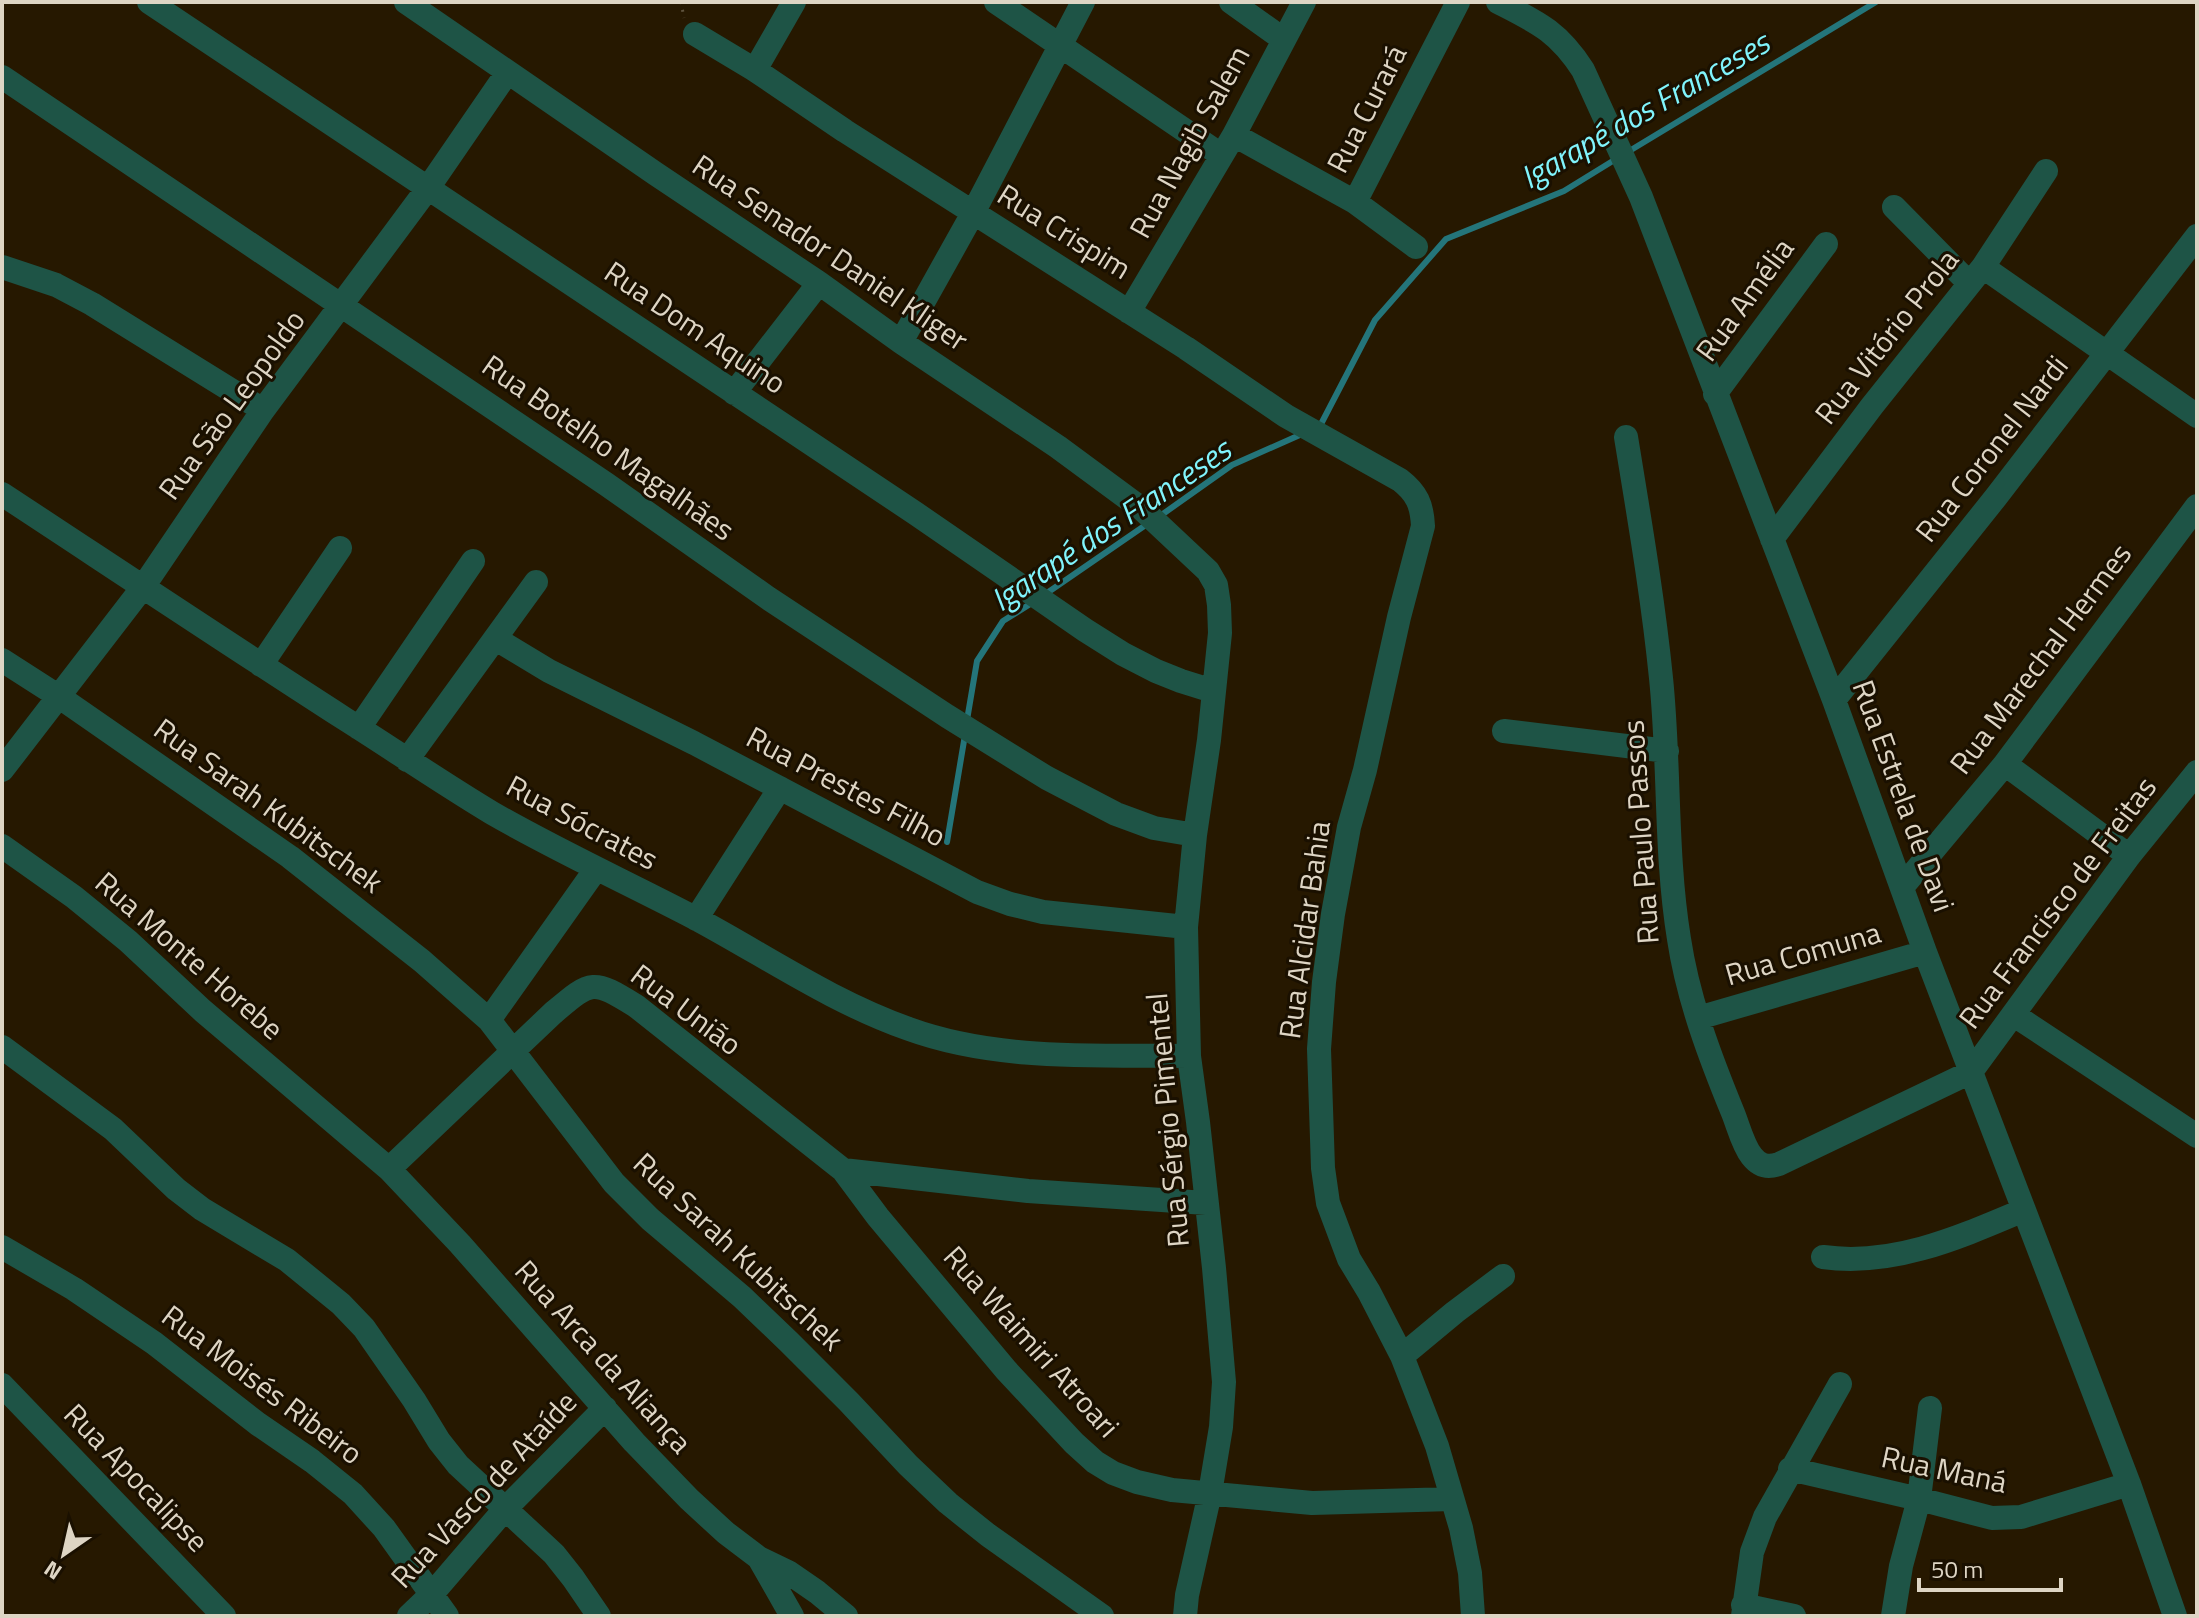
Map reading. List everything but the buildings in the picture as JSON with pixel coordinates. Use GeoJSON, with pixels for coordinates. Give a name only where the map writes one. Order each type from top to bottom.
{"type":"FeatureCollection","features":[{"type":"Feature","properties":{"kind":"street","name":"Rua Dom Aquino"},"geometry":{"type":"LineString","coordinates":[[149,2],[1123,654],[1181,681],[1213,691]]}},
{"type":"Feature","properties":{"kind":"street","name":"Rua Senador Daniel Kliger"},"geometry":{"type":"LineString","coordinates":[[406,2],[1058,447],[1142,509],[1208,571]]}},
{"type":"Feature","properties":{"kind":"street"},"geometry":{"type":"LineString","coordinates":[[755,70],[794,2]]}},
{"type":"Feature","properties":{"kind":"street","name":"Rua Curará"},"geometry":{"type":"LineString","coordinates":[[996,2],[1060,47],[1227,145],[1355,202],[1416,247]]}},
{"type":"Feature","properties":{"kind":"street"},"geometry":{"type":"LineString","coordinates":[[901,342],[973,213],[1083,2]]}},
{"type":"Feature","properties":{"kind":"street"},"geometry":{"type":"LineString","coordinates":[[1231,2],[1283,39]]}},
{"type":"Feature","properties":{"kind":"street","name":"Rua Nagib Salem"},"geometry":{"type":"LineString","coordinates":[[1129,312],[1227,145],[1304,2]]}},
{"type":"Feature","properties":{"kind":"street","name":"Rua Curará"},"geometry":{"type":"LineString","coordinates":[[1355,202],[1458,2]]}},
{"type":"Feature","properties":{"kind":"street","name":"Rua Estrela de Davi"},"geometry":{"type":"LineString","coordinates":[[1498,2],[1534,20],[1557,36],[1570,50],[1583,70],[1641,197],[1834,700],[1925,952],[2129,1484],[2175,1616]]}},
{"type":"Feature","properties":{"kind":"street","name":"Rua Crispim"},"geometry":{"type":"LineString","coordinates":[[695,34],[1286,416],[1400,480]]}},
{"type":"Feature","properties":{"kind":"street","name":"Rua São Leopoldo"},"geometry":{"type":"LineString","coordinates":[[2,770],[143,587],[263,410],[342,307],[507,73]]}},
{"type":"Feature","properties":{"kind":"street","name":"Rua Botelho Magalhães"},"geometry":{"type":"LineString","coordinates":[[2,77],[606,484],[768,598],[947,716],[1047,778],[1116,814],[1154,828],[1195,835]]}},
{"type":"Feature","properties":{"kind":"street","name":"Rua Vitório Prola"},"geometry":{"type":"LineString","coordinates":[[1772,539],[1976,275],[2046,171]]}},
{"type":"Feature","properties":{"kind":"street"},"geometry":{"type":"LineString","coordinates":[[1894,207],[1976,275],[2107,354],[2197,416]]}},
{"type":"Feature","properties":{"kind":"street","name":"Rua Coronel Nardi"},"geometry":{"type":"LineString","coordinates":[[1834,700],[2197,236]]}},
{"type":"Feature","properties":{"kind":"street","name":"Rua Amélia"},"geometry":{"type":"LineString","coordinates":[[1715,394],[1826,244]]}},
{"type":"Feature","properties":{"kind":"street"},"geometry":{"type":"LineString","coordinates":[[2,267],[56,285],[92,304],[263,410]]}},
{"type":"Feature","properties":{"kind":"street"},"geometry":{"type":"LineString","coordinates":[[734,393],[819,283]]}},
{"type":"Feature","properties":{"kind":"street","name":"Rua Paulo Passos"},"geometry":{"type":"LineString","coordinates":[[1626,437],[1661,676],[1679,938],[1686,977],[1715,1071],[1750,1154],[1762,1166],[1770,1168],[1971,1072]]}},
{"type":"Feature","properties":{"kind":"street","name":"Rua Alcidar Bahia"},"geometry":{"type":"LineString","coordinates":[[1400,480],[1413,490],[1419,501],[1423,526],[1349,827],[1326,968],[1319,1049],[1323,1168],[1328,1203],[1349,1259],[1402,1356],[1437,1446],[1461,1528],[1470,1573],[1473,1616]]}},
{"type":"Feature","properties":{"kind":"street","name":"Rua Sócrates"},"geometry":{"type":"LineString","coordinates":[[2,494],[492,813],[861,1009],[924,1034],[1004,1050],[1189,1056]]}},
{"type":"Feature","properties":{"kind":"street","name":"Rua Marechal Hermes"},"geometry":{"type":"LineString","coordinates":[[1903,886],[2005,764],[2197,506]]}},
{"type":"Feature","properties":{"kind":"street"},"geometry":{"type":"LineString","coordinates":[[261,665],[340,548]]}},
{"type":"Feature","properties":{"kind":"street"},"geometry":{"type":"LineString","coordinates":[[359,728],[473,561]]}},
{"type":"Feature","properties":{"kind":"street","name":"Rua Sérgio Pimentel"},"geometry":{"type":"LineString","coordinates":[[1185,1616],[1221,1427],[1224,1382],[1189,1056],[1186,927],[1220,633],[1216,585],[1208,571]]}},
{"type":"Feature","properties":{"kind":"street"},"geometry":{"type":"LineString","coordinates":[[407,760],[536,582]]}},
{"type":"Feature","properties":{"kind":"street","name":"Rua Prestes Filho"},"geometry":{"type":"LineString","coordinates":[[496,639],[549,671],[977,892],[1043,912],[1186,927]]}},
{"type":"Feature","properties":{"kind":"street","name":"Rua Sarah Kubitschek"},"geometry":{"type":"LineString","coordinates":[[2,660],[290,857],[422,961],[489,1020],[614,1183],[650,1219],[770,1324],[948,1503],[1102,1616]]}},
{"type":"Feature","properties":{"kind":"street"},"geometry":{"type":"LineString","coordinates":[[1504,731],[1667,751]]}},
{"type":"Feature","properties":{"kind":"street"},"geometry":{"type":"LineString","coordinates":[[2005,764],[2129,856]]}},
{"type":"Feature","properties":{"kind":"street","name":"Rua Francisco de Freitas"},"geometry":{"type":"LineString","coordinates":[[1971,1072],[2129,856],[2197,772]]}},
{"type":"Feature","properties":{"kind":"street"},"geometry":{"type":"LineString","coordinates":[[696,919],[780,788]]}},
{"type":"Feature","properties":{"kind":"street","name":"Rua Monte Horebe"},"geometry":{"type":"LineString","coordinates":[[2,846],[74,897],[128,941],[203,1011],[330,1119]]}},
{"type":"Feature","properties":{"kind":"street"},"geometry":{"type":"LineString","coordinates":[[489,1020],[596,869]]}},
{"type":"Feature","properties":{"kind":"street","name":"Rua Comuna"},"geometry":{"type":"LineString","coordinates":[[1698,1018],[1925,952]]}},
{"type":"Feature","properties":{"kind":"street","name":"Rua União"},"geometry":{"type":"LineString","coordinates":[[389,1169],[573,996],[589,986],[611,991],[636,1006],[843,1170]]}},
{"type":"Feature","properties":{"kind":"street"},"geometry":{"type":"LineString","coordinates":[[2014,1015],[2197,1136]]}},
{"type":"Feature","properties":{"kind":"street"},"geometry":{"type":"LineString","coordinates":[[2,1047],[113,1129],[176,1189],[202,1209],[287,1260],[341,1304],[364,1328],[458,1465],[554,1554],[599,1616]]}},
{"type":"Feature","properties":{"kind":"street","name":"Rua Arca da Aliança"},"geometry":{"type":"LineString","coordinates":[[330,1119],[389,1169],[460,1244],[634,1442],[689,1499],[759,1558],[798,1579],[846,1616]]}},
{"type":"Feature","properties":{"kind":"street"},"geometry":{"type":"LineString","coordinates":[[843,1170],[1028,1191],[1206,1203]]}},
{"type":"Feature","properties":{"kind":"street","name":"Rua Waimiri Atroari"},"geometry":{"type":"LineString","coordinates":[[843,1170],[878,1217],[1006,1370],[1074,1443],[1104,1467],[1137,1482],[1172,1490],[1312,1503],[1452,1499]]}},
{"type":"Feature","properties":{"kind":"street"},"geometry":{"type":"LineString","coordinates":[[1823,1257],[1845,1260],[1900,1255],[2024,1210]]}},
{"type":"Feature","properties":{"kind":"street","name":"Rua Moisés Ribeiro"},"geometry":{"type":"LineString","coordinates":[[2,1247],[74,1289],[154,1343],[353,1494],[384,1528],[447,1616]]}},
{"type":"Feature","properties":{"kind":"street"},"geometry":{"type":"LineString","coordinates":[[1402,1356],[1503,1276]]}},
{"type":"Feature","properties":{"kind":"street"},"geometry":{"type":"LineString","coordinates":[[1794,1616],[1743,1610],[1752,1552],[1765,1517],[1790,1469],[1840,1384]]}},
{"type":"Feature","properties":{"kind":"street","name":"Rua Apocalipse"},"geometry":{"type":"LineString","coordinates":[[2,1385],[224,1616]]}},
{"type":"Feature","properties":{"kind":"street","name":"Rua Vasco de Ataíde"},"geometry":{"type":"LineString","coordinates":[[409,1616],[432,1594],[505,1509],[605,1408]]}},
{"type":"Feature","properties":{"kind":"street"},"geometry":{"type":"LineString","coordinates":[[1893,1616],[1901,1566],[1919,1499],[1930,1408]]}},
{"type":"Feature","properties":{"kind":"street","name":"Rua Maná"},"geometry":{"type":"LineString","coordinates":[[1790,1469],[1992,1518],[2021,1517],[2129,1484]]}},
{"type":"Feature","properties":{"kind":"street"},"geometry":{"type":"LineString","coordinates":[[759,1558],[792,1616]]}},
{"type":"Feature","properties":{"kind":"waterway","name":"Igarapé dos Franceses"},"geometry":{"type":"LineString","coordinates":[[1626,153],[1876,2]]}},
{"type":"Feature","properties":{"kind":"waterway","name":"Igarapé dos Franceses"},"geometry":{"type":"LineString","coordinates":[[1320,426],[1375,320],[1446,239],[1564,191],[1616,159]]}},
{"type":"Feature","properties":{"kind":"waterway","name":"Igarapé dos Franceses"},"geometry":{"type":"LineString","coordinates":[[1160,516],[1232,465],[1302,434]]}},
{"type":"Feature","properties":{"kind":"waterway","name":"Igarapé dos Franceses"},"geometry":{"type":"LineString","coordinates":[[1044,595],[1150,522]]}},
{"type":"Feature","properties":{"kind":"waterway","name":"Igarapé dos Franceses"},"geometry":{"type":"LineString","coordinates":[[967,720],[977,661],[1003,621],[1035,601]]}},
{"type":"Feature","properties":{"kind":"waterway","name":"Igarapé dos Franceses"},"geometry":{"type":"LineString","coordinates":[[947,842],[965,735]]}}]}
